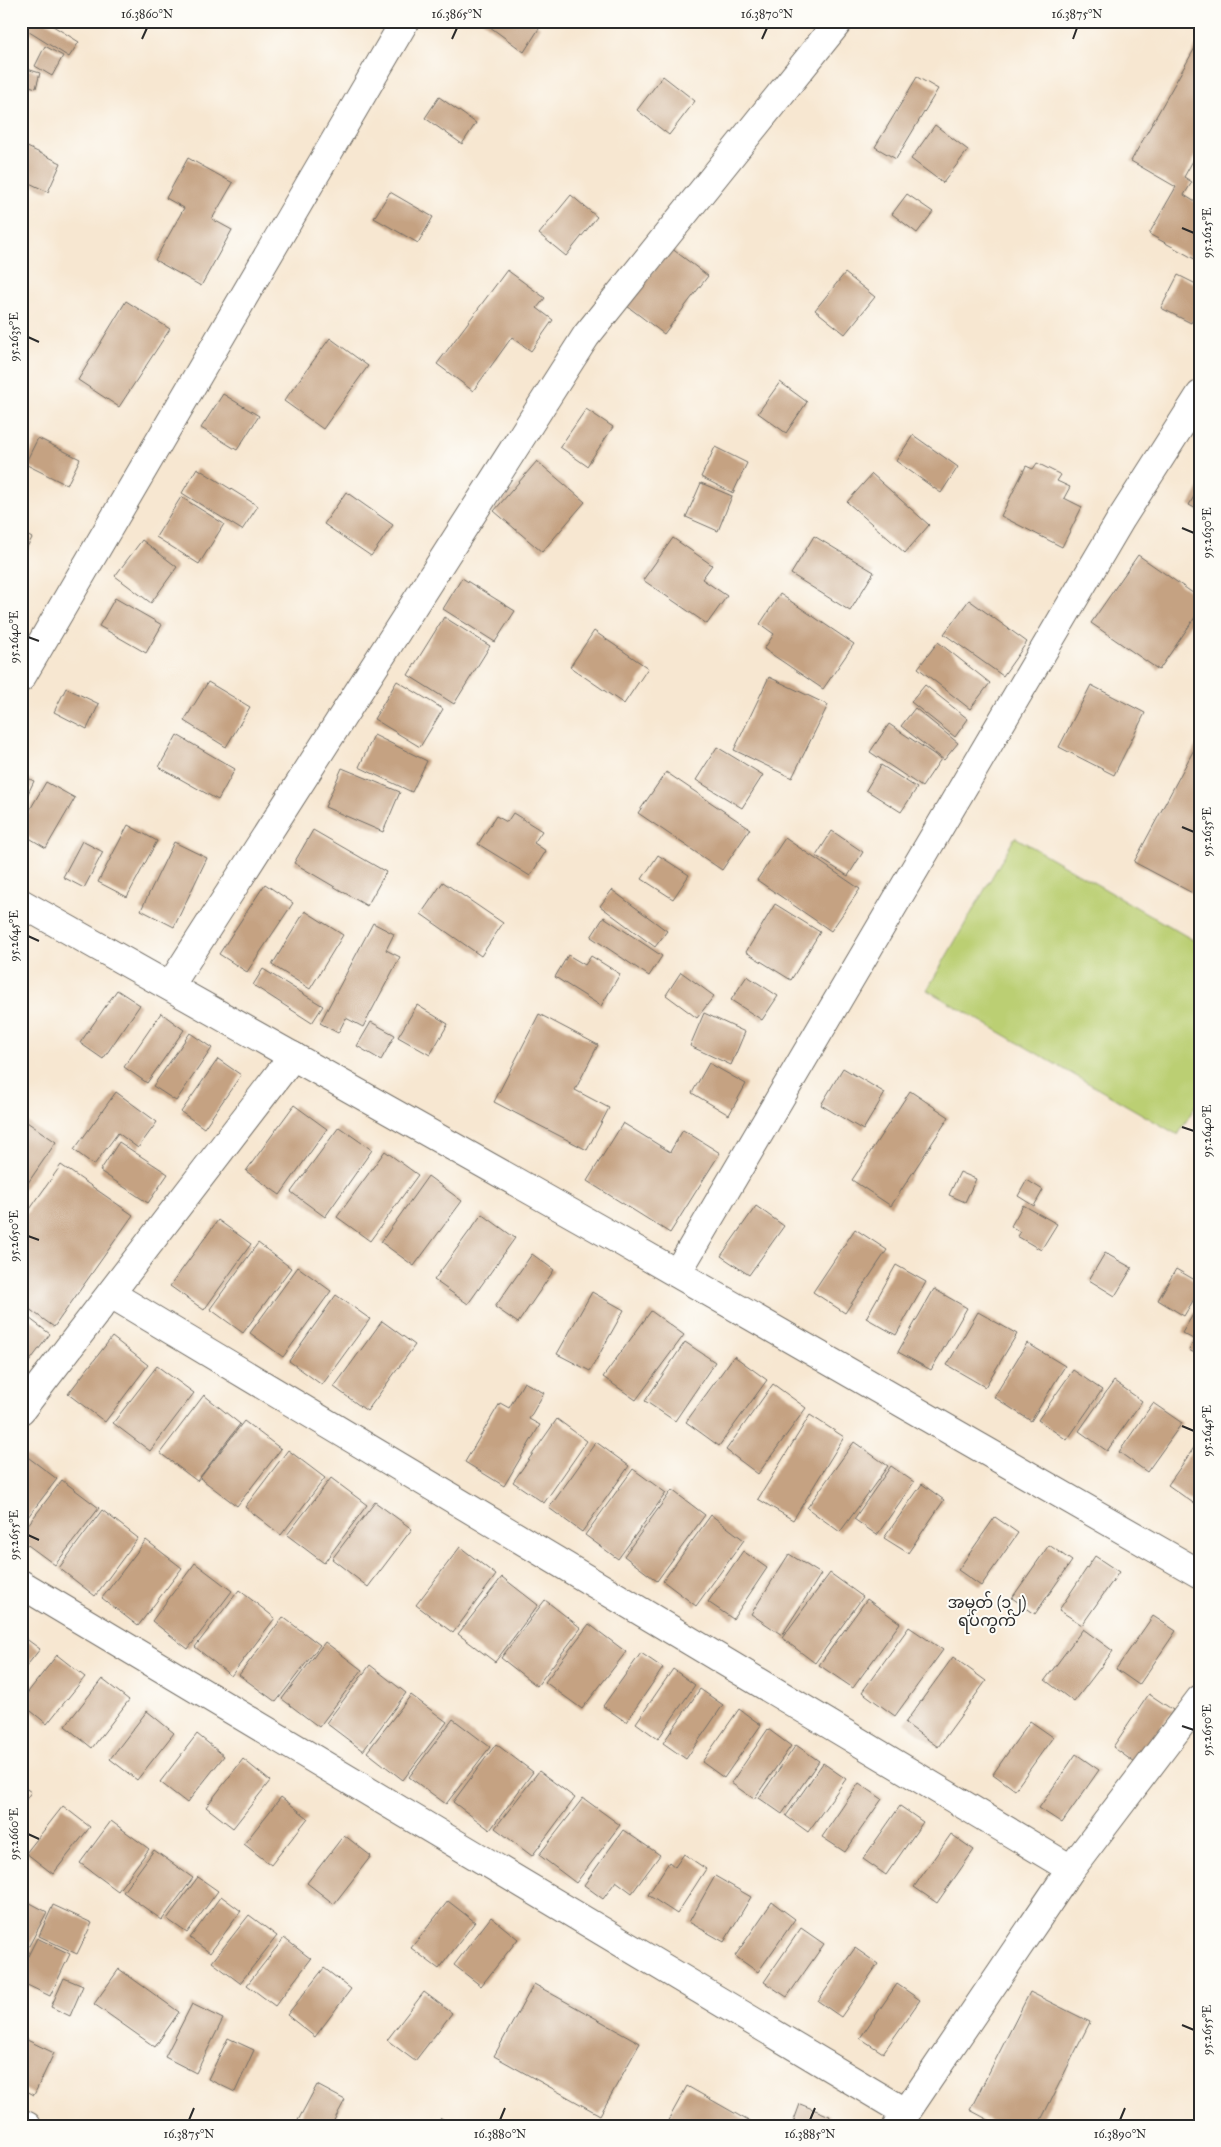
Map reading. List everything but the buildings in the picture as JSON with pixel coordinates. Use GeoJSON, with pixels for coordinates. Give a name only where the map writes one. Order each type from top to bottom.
{"type":"FeatureCollection","features":[{"type":"Feature","properties":{"kind":"street"},"geometry":{"type":"LineString","coordinates":[[21,678],[405,21]]}},
{"type":"Feature","properties":{"kind":"street"},"geometry":{"type":"LineString","coordinates":[[170,986],[586,336],[839,21]]}},
{"type":"Feature","properties":{"kind":"street"},"geometry":{"type":"LineString","coordinates":[[676,1273],[1116,527],[1200,394]]}},
{"type":"Feature","properties":{"kind":"street"},"geometry":{"type":"LineString","coordinates":[[21,902],[676,1273],[1200,1574]]}},
{"type":"Feature","properties":{"kind":"street"},"geometry":{"type":"LineString","coordinates":[[21,1410],[293,1056]]}},
{"type":"Feature","properties":{"kind":"street"},"geometry":{"type":"LineString","coordinates":[[111,1294],[1071,1869]]}},
{"type":"Feature","properties":{"kind":"street"},"geometry":{"type":"LineString","coordinates":[[21,1584],[901,2119],[1071,1869],[1200,1699]]}},
{"type":"Feature","properties":{"kind":"street"},"geometry":{"type":"LineString","coordinates":[[21,2123],[27,2126]]}},
{"type":"Feature","properties":{"kind":"green space"},"geometry":{"type":"Polygon","coordinates":[[[1015,837],[1200,944],[1200,1098],[1178,1135],[927,990],[1015,837]]]}},
{"type":"Feature","properties":{"kind":"district","name":"အမှတ် (၁၂) ရပ်ကွက်"},"geometry":{"type":"Point","coordinates":[987,1611]}}]}
